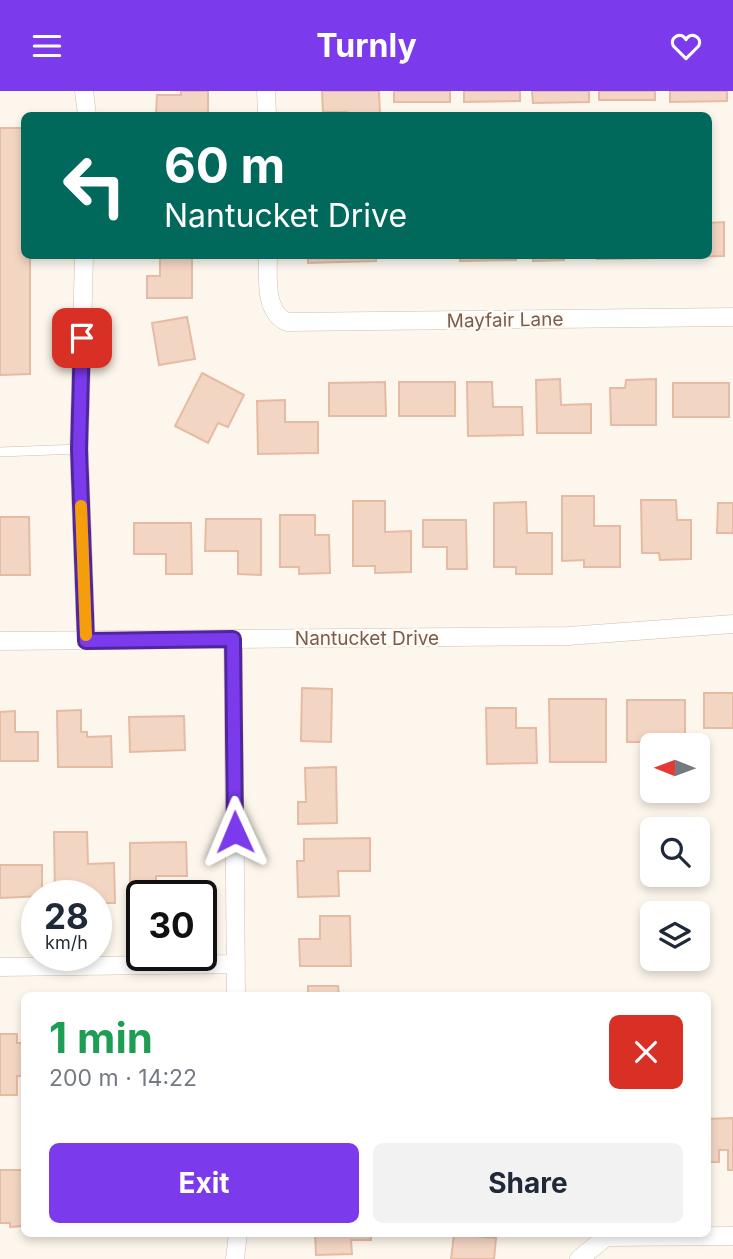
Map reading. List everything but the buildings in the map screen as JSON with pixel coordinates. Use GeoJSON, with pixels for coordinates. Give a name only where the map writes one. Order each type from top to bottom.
{"type":"FeatureCollection","features":[{"type":"Feature","properties":{"kind":"street"},"geometry":{"type":"LineString","coordinates":[[84,91],[88,112]]}},
{"type":"Feature","properties":{"kind":"street"},"geometry":{"type":"LineString","coordinates":[[266,91],[267,112]]}},
{"type":"Feature","properties":{"kind":"street"},"geometry":{"type":"LineString","coordinates":[[84,259],[79,449],[86,641]]}},
{"type":"Feature","properties":{"kind":"street","name":"Mayfair Lane"},"geometry":{"type":"LineString","coordinates":[[268,259],[271,306],[278,318],[287,323],[733,317]]}},
{"type":"Feature","properties":{"kind":"street","name":"Nantucket Drive"},"geometry":{"type":"LineString","coordinates":[[0,641],[568,636],[733,624]]}},
{"type":"Feature","properties":{"kind":"street"},"geometry":{"type":"LineString","coordinates":[[233,639],[236,992]]}},
{"type":"Feature","properties":{"kind":"street"},"geometry":{"type":"LineString","coordinates":[[0,967],[236,964]]}},
{"type":"Feature","properties":{"kind":"street"},"geometry":{"type":"LineString","coordinates":[[711,1236],[733,1236]]}},
{"type":"Feature","properties":{"kind":"street"},"geometry":{"type":"LineString","coordinates":[[235,1259],[238,1237]]}},
{"type":"Feature","properties":{"kind":"street"},"geometry":{"type":"LineString","coordinates":[[579,1259],[606,1237]]}},
{"type":"Feature","properties":{"kind":"lane"},"geometry":{"type":"LineString","coordinates":[[0,452],[79,449]]}},
{"type":"Feature","properties":{"kind":"slow traffic"},"geometry":{"type":"LineString","coordinates":[[81,506],[86,635]]}},
{"type":"Feature","properties":{"kind":"route"},"geometry":{"type":"LineString","coordinates":[[82,338],[79,449],[86,641],[233,639],[235,832]]}}]}
